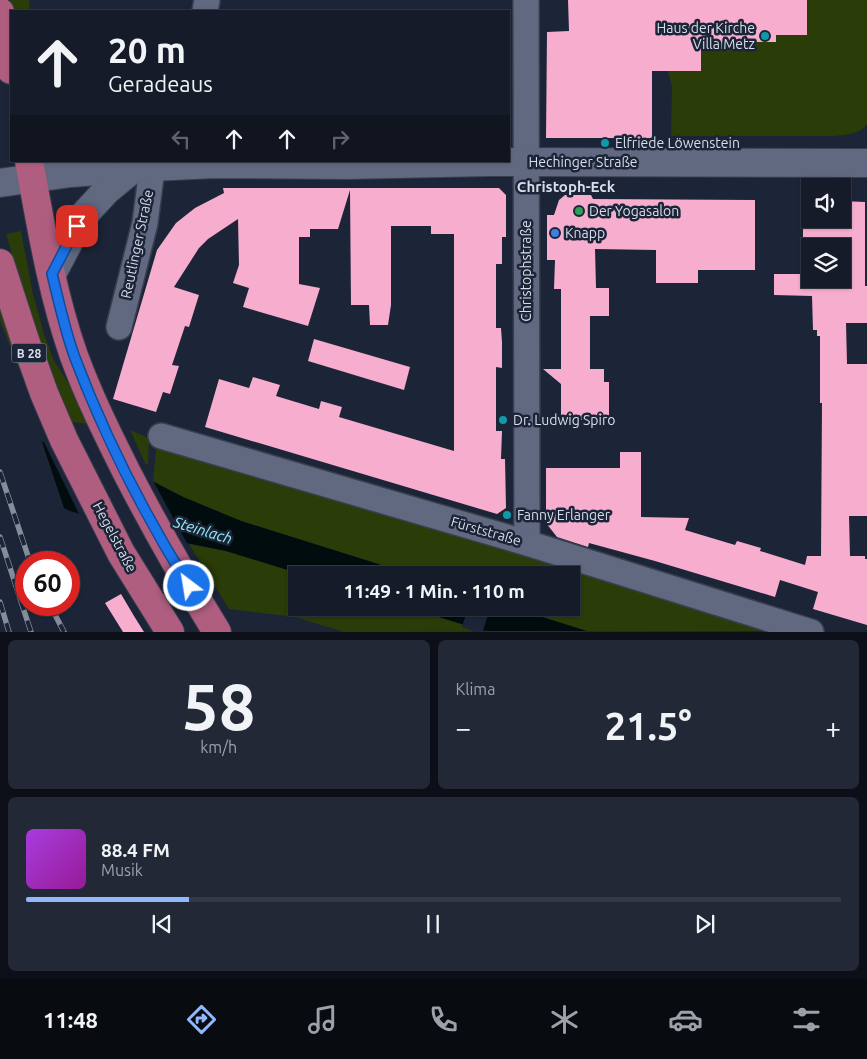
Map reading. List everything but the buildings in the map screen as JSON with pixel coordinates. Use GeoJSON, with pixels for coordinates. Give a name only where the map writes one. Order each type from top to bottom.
{"type":"FeatureCollection","features":[{"type":"Feature","properties":{"kind":"main road"},"geometry":{"type":"LineString","coordinates":[[0,12],[10,65]]}},
{"type":"Feature","properties":{"kind":"main road"},"geometry":{"type":"LineString","coordinates":[[30,169],[52,274],[66,332],[75,358],[116,452],[151,520],[217,632]]}},
{"type":"Feature","properties":{"kind":"main road","name":"B 28"},"geometry":{"type":"LineString","coordinates":[[0,263],[24,340],[44,393],[69,445]]}},
{"type":"Feature","properties":{"kind":"main road"},"geometry":{"type":"LineString","coordinates":[[69,445],[76,436],[84,435],[116,452]]}},
{"type":"Feature","properties":{"kind":"main road","name":"Hegelstraße"},"geometry":{"type":"LineString","coordinates":[[69,445],[121,553],[170,632]]}},
{"type":"Feature","properties":{"kind":"street","name":"Christophstraße"},"geometry":{"type":"LineString","coordinates":[[526,0],[527,543]]}},
{"type":"Feature","properties":{"kind":"street","name":"Hechinger Straße"},"geometry":{"type":"LineString","coordinates":[[0,183],[30,169],[146,165],[346,165],[526,162],[867,164]]}},
{"type":"Feature","properties":{"kind":"street"},"geometry":{"type":"LineString","coordinates":[[52,274],[82,217],[106,191],[146,165]]}},
{"type":"Feature","properties":{"kind":"street","name":"Reutlinger Straße"},"geometry":{"type":"LineString","coordinates":[[119,327],[145,223],[146,165]]}},
{"type":"Feature","properties":{"kind":"street","name":"Fürststraße"},"geometry":{"type":"LineString","coordinates":[[160,436],[527,543],[811,632]]}},
{"type":"Feature","properties":{"kind":"green space"},"geometry":{"type":"Polygon","coordinates":[[[10,0],[29,0],[30,10],[12,10],[10,0]]]}},
{"type":"Feature","properties":{"kind":"green space"},"geometry":{"type":"Polygon","coordinates":[[[683,0],[867,0],[867,124],[857,132],[834,136],[671,136],[672,87],[668,71],[668,5],[683,0]]]}},
{"type":"Feature","properties":{"kind":"green space"},"geometry":{"type":"Polygon","coordinates":[[[21,231],[33,294],[44,334],[54,361],[77,396],[91,424],[71,422],[38,341],[6,234],[21,231]]]}},
{"type":"Feature","properties":{"kind":"green space"},"geometry":{"type":"Polygon","coordinates":[[[0,307],[21,369],[42,422],[41,423],[0,321],[0,307]]]}},
{"type":"Feature","properties":{"kind":"green space"},"geometry":{"type":"Polygon","coordinates":[[[130,430],[149,438],[148,464],[146,465],[130,430]]]}},
{"type":"Feature","properties":{"kind":"green space"},"geometry":{"type":"Polygon","coordinates":[[[161,436],[811,631],[344,632],[295,617],[229,609],[189,544],[226,551],[288,570],[288,616],[436,616],[474,628],[478,616],[580,616],[580,566],[384,566],[241,521],[183,497],[153,481],[156,451],[161,436]]]}},
{"type":"Feature","properties":{"kind":"water","name":"Steinlach"},"geometry":{"type":"Polygon","coordinates":[[[0,428],[132,471],[183,497],[241,521],[384,566],[288,566],[288,570],[226,551],[167,539],[70,511],[0,479],[0,428]]]}},
{"type":"Feature","properties":{"kind":"water"},"geometry":{"type":"Polygon","coordinates":[[[436,616],[539,616],[587,631],[484,631],[436,616]]]}},
{"type":"Feature","properties":{"kind":"pier"},"geometry":{"type":"Polygon","coordinates":[[[0,425],[41,439],[65,511],[0,482],[0,425]]]}},
{"type":"Feature","properties":{"kind":"pier"},"geometry":{"type":"Polygon","coordinates":[[[43,440],[133,468],[151,477],[189,547],[80,516],[43,440]]]}},
{"type":"Feature","properties":{"kind":"pier"},"geometry":{"type":"Polygon","coordinates":[[[465,616],[488,616],[483,631],[475,632],[462,627],[465,616]]]}},
{"type":"Feature","properties":{"kind":"railway"},"geometry":{"type":"LineString","coordinates":[[0,472],[26,551]]}},
{"type":"Feature","properties":{"kind":"railway"},"geometry":{"type":"LineString","coordinates":[[0,537],[31,632]]}},
{"type":"Feature","properties":{"kind":"railway"},"geometry":{"type":"LineString","coordinates":[[0,602],[9,632]]}},
{"type":"Feature","properties":{"kind":"railway"},"geometry":{"type":"LineString","coordinates":[[56,616],[64,632]]}},
{"type":"Feature","properties":{"kind":"place","name":"Haus der Kirche Villa Metz"},"geometry":{"type":"Point","coordinates":[765,36]}},
{"type":"Feature","properties":{"kind":"place","name":"Elfriede Löwenstein"},"geometry":{"type":"Point","coordinates":[605,143]}},
{"type":"Feature","properties":{"kind":"place","name":"Der Yogasalon"},"geometry":{"type":"Point","coordinates":[579,211]}},
{"type":"Feature","properties":{"kind":"place","name":"Knapp"},"geometry":{"type":"Point","coordinates":[555,233]}},
{"type":"Feature","properties":{"kind":"place","name":"Dr. Ludwig Spiro"},"geometry":{"type":"Point","coordinates":[503,420]}},
{"type":"Feature","properties":{"kind":"place","name":"Fanny Erlanger"},"geometry":{"type":"Point","coordinates":[507,515]}},
{"type":"Feature","properties":{"kind":"district","name":"Christoph-Eck"},"geometry":{"type":"Point","coordinates":[566,186]}},
{"type":"Feature","properties":{"kind":"route"},"geometry":{"type":"LineString","coordinates":[[77,226],[52,274],[66,332],[89,392],[115,450],[151,520],[189,586]]}}]}
